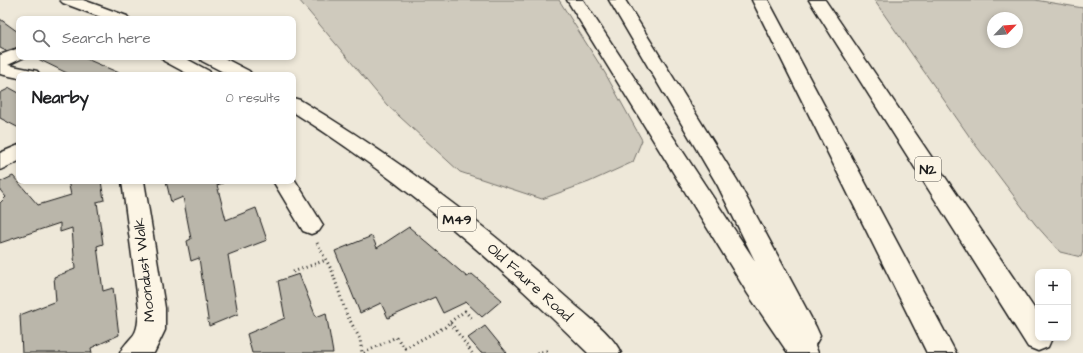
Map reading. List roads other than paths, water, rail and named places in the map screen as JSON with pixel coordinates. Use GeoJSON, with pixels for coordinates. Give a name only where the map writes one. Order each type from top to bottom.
{"type":"FeatureCollection","features":[{"type":"Feature","properties":{"kind":"main road"},"geometry":{"type":"LineString","coordinates":[[68,0],[112,16]]}},
{"type":"Feature","properties":{"kind":"main road"},"geometry":{"type":"LineString","coordinates":[[575,0],[757,286],[804,353]]}},
{"type":"Feature","properties":{"kind":"main road"},"geometry":{"type":"LineString","coordinates":[[617,0],[729,186],[815,353]]}},
{"type":"Feature","properties":{"kind":"main road"},"geometry":{"type":"LineString","coordinates":[[760,0],[942,353]]}},
{"type":"Feature","properties":{"kind":"main road","name":"N2"},"geometry":{"type":"LineString","coordinates":[[817,0],[1035,333]]}},
{"type":"Feature","properties":{"kind":"main road"},"geometry":{"type":"LineString","coordinates":[[0,62],[16,54]]}},
{"type":"Feature","properties":{"kind":"main road"},"geometry":{"type":"LineString","coordinates":[[176,60],[198,72]]}},
{"type":"Feature","properties":{"kind":"main road"},"geometry":{"type":"LineString","coordinates":[[214,60],[237,72]]}},
{"type":"Feature","properties":{"kind":"main road"},"geometry":{"type":"LineString","coordinates":[[0,69],[16,72]]}},
{"type":"Feature","properties":{"kind":"main road","name":"Old Faure Road"},"geometry":{"type":"LineString","coordinates":[[296,106],[359,145],[428,196],[535,285],[607,353]]}},
{"type":"Feature","properties":{"kind":"main road"},"geometry":{"type":"LineString","coordinates":[[0,163],[16,154]]}},
{"type":"Feature","properties":{"kind":"main road","name":"Moondust Walk"},"geometry":{"type":"LineString","coordinates":[[133,184],[152,308],[151,330],[142,347],[134,353]]}},
{"type":"Feature","properties":{"kind":"main road"},"geometry":{"type":"LineString","coordinates":[[286,184],[311,225]]}},
{"type":"Feature","properties":{"kind":"main road","name":"N2"},"geometry":{"type":"LineString","coordinates":[[1040,341],[1048,353]]}}]}
